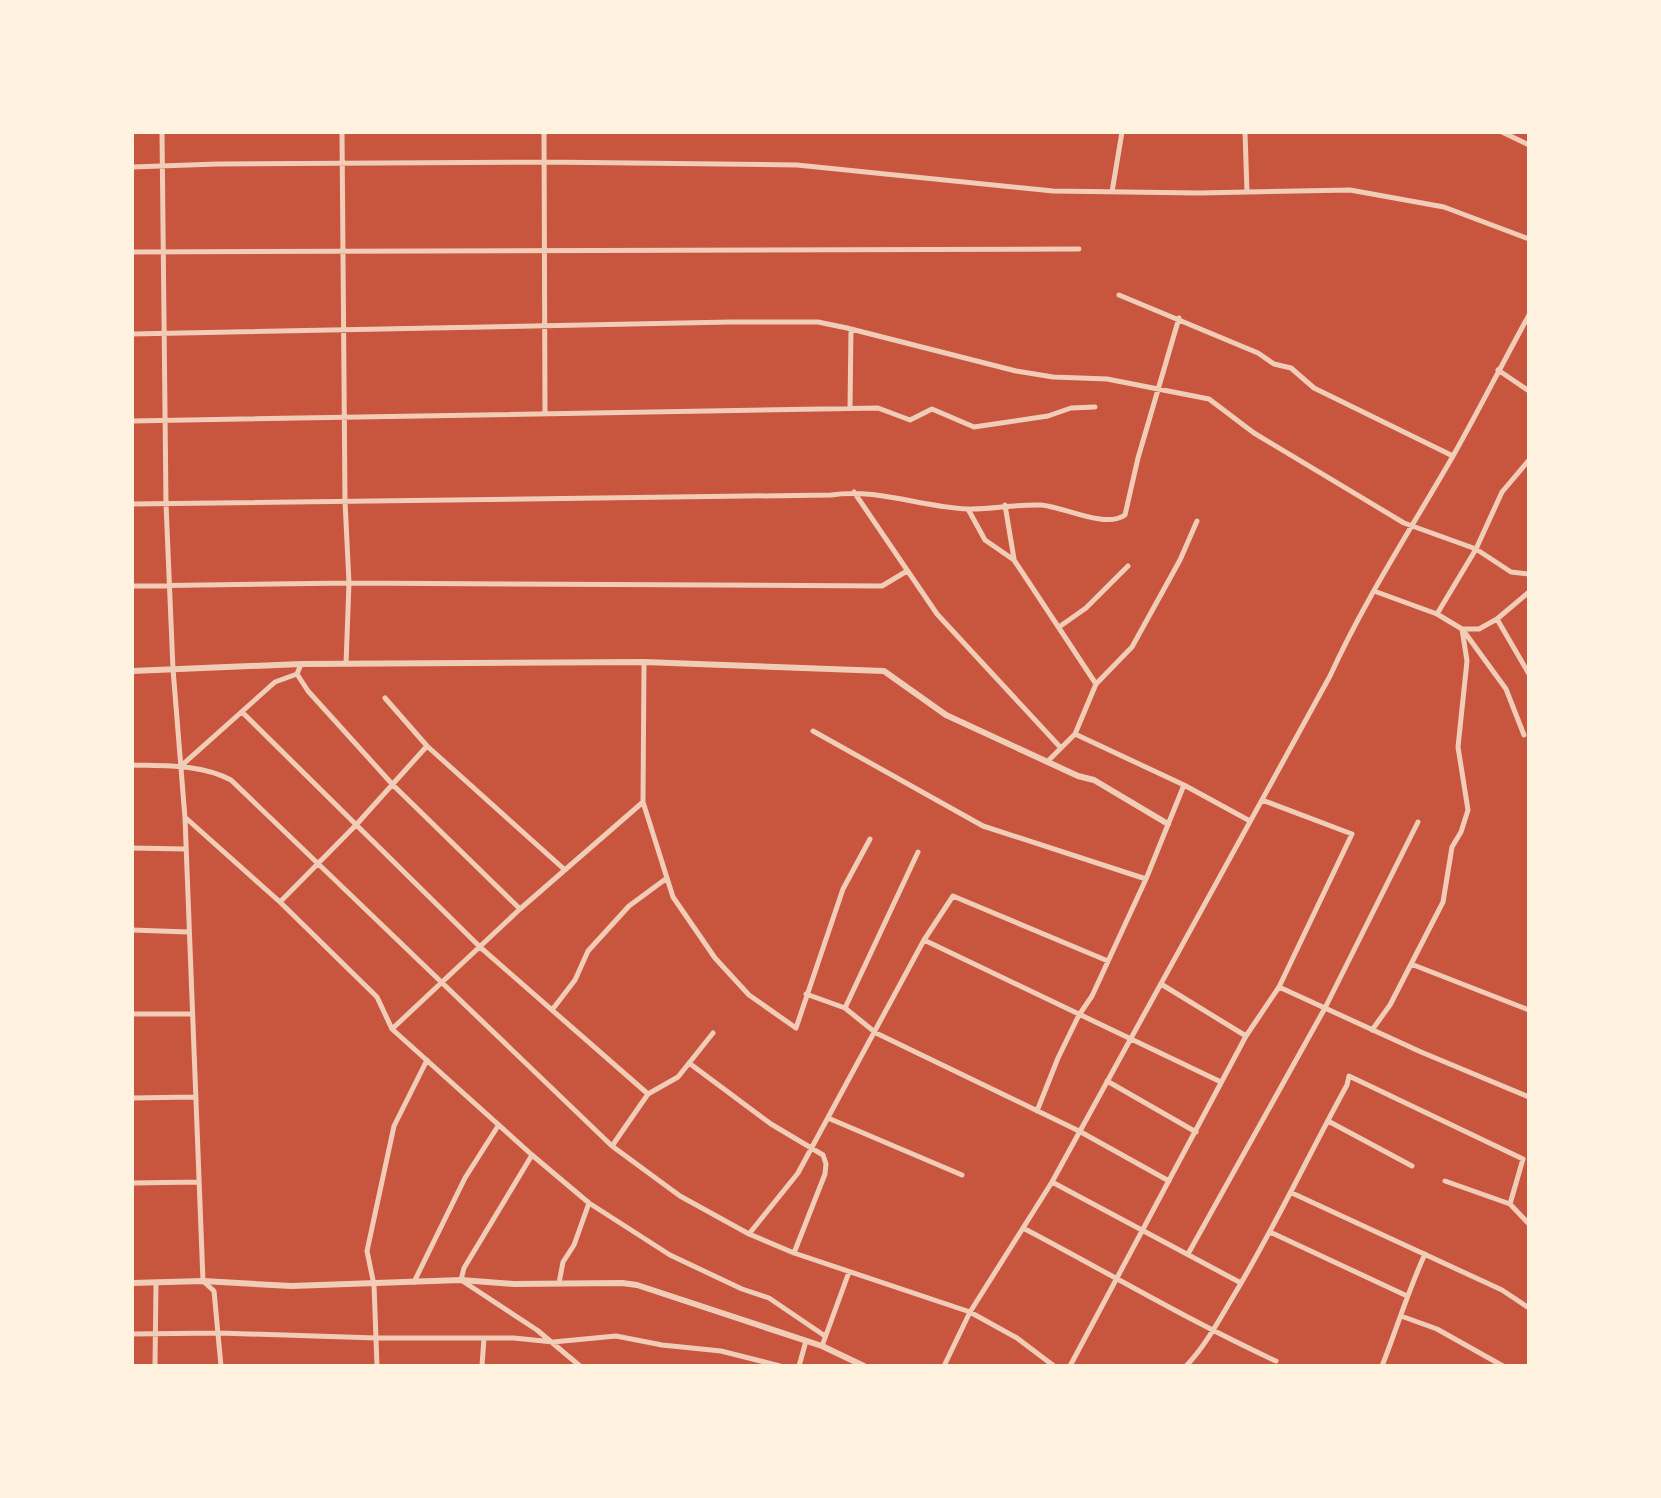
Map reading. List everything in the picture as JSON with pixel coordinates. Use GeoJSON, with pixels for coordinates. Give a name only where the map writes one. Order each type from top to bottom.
{"type":"FeatureCollection","features":[{"type":"Feature","properties":{"kind":"street"},"geometry":{"type":"LineString","coordinates":[[162,132],[169,586],[185,818],[203,1281],[214,1291],[221,1366]]}},
{"type":"Feature","properties":{"kind":"street"},"geometry":{"type":"LineString","coordinates":[[342,132],[345,501],[349,583],[346,664]]}},
{"type":"Feature","properties":{"kind":"street"},"geometry":{"type":"LineString","coordinates":[[544,132],[545,414]]}},
{"type":"Feature","properties":{"kind":"street"},"geometry":{"type":"LineString","coordinates":[[1112,192],[1122,132]]}},
{"type":"Feature","properties":{"kind":"street"},"geometry":{"type":"LineString","coordinates":[[1245,132],[1247,192]]}},
{"type":"Feature","properties":{"kind":"street"},"geometry":{"type":"LineString","coordinates":[[1502,132],[1529,145]]}},
{"type":"Feature","properties":{"kind":"street"},"geometry":{"type":"LineString","coordinates":[[132,167],[544,162],[797,165],[1053,191],[1350,190],[1444,207],[1529,239]]}},
{"type":"Feature","properties":{"kind":"street"},"geometry":{"type":"LineString","coordinates":[[132,252],[1079,249]]}},
{"type":"Feature","properties":{"kind":"street"},"geometry":{"type":"LineString","coordinates":[[1119,295],[1258,353],[1274,364],[1291,368],[1314,388],[1453,456]]}},
{"type":"Feature","properties":{"kind":"street"},"geometry":{"type":"LineString","coordinates":[[132,504],[831,495],[854,492],[968,509],[1044,505],[1110,521],[1125,515],[1138,458],[1179,318]]}},
{"type":"Feature","properties":{"kind":"street"},"geometry":{"type":"LineString","coordinates":[[944,1366],[970,1312],[1052,1182],[1411,523],[1453,456],[1528,320]]}},
{"type":"Feature","properties":{"kind":"street"},"geometry":{"type":"LineString","coordinates":[[132,334],[818,322],[1016,371],[1053,377],[1107,379],[1209,399],[1254,433],[1404,523],[1476,549],[1511,572],[1529,574]]}},
{"type":"Feature","properties":{"kind":"street"},"geometry":{"type":"LineString","coordinates":[[850,408],[851,329]]}},
{"type":"Feature","properties":{"kind":"street"},"geometry":{"type":"LineString","coordinates":[[1498,370],[1529,391]]}},
{"type":"Feature","properties":{"kind":"street"},"geometry":{"type":"LineString","coordinates":[[132,421],[878,408],[910,420],[932,409],[974,427],[1048,416],[1071,408],[1095,407]]}},
{"type":"Feature","properties":{"kind":"street"},"geometry":{"type":"LineString","coordinates":[[1437,614],[1476,549],[1502,492],[1529,460]]}},
{"type":"Feature","properties":{"kind":"street"},"geometry":{"type":"LineString","coordinates":[[854,492],[937,614],[1061,748]]}},
{"type":"Feature","properties":{"kind":"street"},"geometry":{"type":"LineString","coordinates":[[1005,505],[1014,560]]}},
{"type":"Feature","properties":{"kind":"street"},"geometry":{"type":"LineString","coordinates":[[968,509],[985,540],[1014,560],[1096,684]]}},
{"type":"Feature","properties":{"kind":"street"},"geometry":{"type":"LineString","coordinates":[[1047,762],[1075,734],[1096,684],[1132,647],[1180,560],[1197,521]]}},
{"type":"Feature","properties":{"kind":"street"},"geometry":{"type":"LineString","coordinates":[[1059,627],[1086,608],[1128,566]]}},
{"type":"Feature","properties":{"kind":"street"},"geometry":{"type":"LineString","coordinates":[[132,586],[349,583],[882,586],[907,571]]}},
{"type":"Feature","properties":{"kind":"street"},"geometry":{"type":"LineString","coordinates":[[1374,591],[1437,614],[1462,629],[1506,689],[1524,735]]}},
{"type":"Feature","properties":{"kind":"street"},"geometry":{"type":"LineString","coordinates":[[1462,629],[1479,629],[1497,619],[1529,592]]}},
{"type":"Feature","properties":{"kind":"street"},"geometry":{"type":"LineString","coordinates":[[1497,619],[1529,674]]}},
{"type":"Feature","properties":{"kind":"street"},"geometry":{"type":"LineString","coordinates":[[1372,1030],[1390,1005],[1443,902],[1452,847],[1468,810],[1458,747],[1467,661],[1462,629]]}},
{"type":"Feature","properties":{"kind":"street"},"geometry":{"type":"LineString","coordinates":[[644,662],[643,802],[673,897],[715,958],[749,995],[796,1028],[843,889],[870,839]]}},
{"type":"Feature","properties":{"kind":"street"},"geometry":{"type":"LineString","coordinates":[[132,671],[301,664],[644,662],[884,671],[946,715],[1078,776],[1094,780],[1168,824]]}},
{"type":"Feature","properties":{"kind":"street"},"geometry":{"type":"LineString","coordinates":[[181,766],[275,682],[297,674],[301,664]]}},
{"type":"Feature","properties":{"kind":"street"},"geometry":{"type":"LineString","coordinates":[[297,674],[308,691],[393,785],[520,909]]}},
{"type":"Feature","properties":{"kind":"street"},"geometry":{"type":"LineString","coordinates":[[385,698],[427,746],[565,870]]}},
{"type":"Feature","properties":{"kind":"street"},"geometry":{"type":"LineString","coordinates":[[243,713],[480,947],[648,1094]]}},
{"type":"Feature","properties":{"kind":"street"},"geometry":{"type":"LineString","coordinates":[[813,731],[983,826],[1146,879]]}},
{"type":"Feature","properties":{"kind":"street"},"geometry":{"type":"LineString","coordinates":[[1075,734],[1184,785],[1250,821]]}},
{"type":"Feature","properties":{"kind":"street"},"geometry":{"type":"LineString","coordinates":[[280,902],[356,825],[427,746]]}},
{"type":"Feature","properties":{"kind":"street"},"geometry":{"type":"LineString","coordinates":[[132,765],[181,766],[217,772],[231,780],[612,1146],[680,1196],[749,1234],[794,1253],[970,1312],[1017,1338],[1054,1366]]}},
{"type":"Feature","properties":{"kind":"street"},"geometry":{"type":"LineString","coordinates":[[1037,1111],[1079,1015],[1092,996],[1146,879],[1184,785]]}},
{"type":"Feature","properties":{"kind":"street"},"geometry":{"type":"LineString","coordinates":[[1070,1366],[1246,1036],[1279,987],[1352,834],[1262,800]]}},
{"type":"Feature","properties":{"kind":"street"},"geometry":{"type":"LineString","coordinates":[[392,1029],[520,909],[643,802]]}},
{"type":"Feature","properties":{"kind":"street"},"geometry":{"type":"LineString","coordinates":[[185,818],[280,902],[377,997],[392,1029],[589,1203],[670,1255],[742,1289],[769,1298],[825,1336]]}},
{"type":"Feature","properties":{"kind":"street"},"geometry":{"type":"LineString","coordinates":[[1188,1254],[1325,1008],[1418,822]]}},
{"type":"Feature","properties":{"kind":"street"},"geometry":{"type":"LineString","coordinates":[[132,848],[185,849]]}},
{"type":"Feature","properties":{"kind":"street"},"geometry":{"type":"LineString","coordinates":[[845,1008],[918,852]]}},
{"type":"Feature","properties":{"kind":"street"},"geometry":{"type":"LineString","coordinates":[[552,1010],[575,980],[588,951],[629,906],[667,878]]}},
{"type":"Feature","properties":{"kind":"street"},"geometry":{"type":"LineString","coordinates":[[749,1234],[798,1173],[924,940],[953,896],[1108,961]]}},
{"type":"Feature","properties":{"kind":"street"},"geometry":{"type":"LineString","coordinates":[[132,930],[188,932]]}},
{"type":"Feature","properties":{"kind":"street"},"geometry":{"type":"LineString","coordinates":[[924,940],[1221,1082]]}},
{"type":"Feature","properties":{"kind":"street"},"geometry":{"type":"LineString","coordinates":[[1411,964],[1529,1010]]}},
{"type":"Feature","properties":{"kind":"street"},"geometry":{"type":"LineString","coordinates":[[1161,984],[1246,1036]]}},
{"type":"Feature","properties":{"kind":"street"},"geometry":{"type":"LineString","coordinates":[[1279,987],[1529,1097]]}},
{"type":"Feature","properties":{"kind":"street"},"geometry":{"type":"LineString","coordinates":[[806,994],[845,1008],[876,1033],[1079,1131],[1169,1181]]}},
{"type":"Feature","properties":{"kind":"street"},"geometry":{"type":"LineString","coordinates":[[132,1014],[192,1014]]}},
{"type":"Feature","properties":{"kind":"street"},"geometry":{"type":"LineString","coordinates":[[612,1146],[648,1094],[678,1077],[713,1033]]}},
{"type":"Feature","properties":{"kind":"street"},"geometry":{"type":"LineString","coordinates":[[377,1366],[374,1285],[367,1251],[394,1126],[427,1060]]}},
{"type":"Feature","properties":{"kind":"street"},"geometry":{"type":"LineString","coordinates":[[689,1063],[771,1124],[823,1155],[825,1174],[794,1253]]}},
{"type":"Feature","properties":{"kind":"street"},"geometry":{"type":"LineString","coordinates":[[1186,1366],[1212,1331],[1292,1193],[1349,1076],[1523,1159],[1510,1204]]}},
{"type":"Feature","properties":{"kind":"street"},"geometry":{"type":"LineString","coordinates":[[1107,1081],[1196,1132]]}},
{"type":"Feature","properties":{"kind":"street"},"geometry":{"type":"LineString","coordinates":[[132,1098],[194,1097]]}},
{"type":"Feature","properties":{"kind":"street"},"geometry":{"type":"LineString","coordinates":[[828,1118],[962,1175]]}},
{"type":"Feature","properties":{"kind":"street"},"geometry":{"type":"LineString","coordinates":[[1328,1121],[1412,1166]]}},
{"type":"Feature","properties":{"kind":"street"},"geometry":{"type":"LineString","coordinates":[[413,1283],[465,1178],[498,1125]]}},
{"type":"Feature","properties":{"kind":"street"},"geometry":{"type":"LineString","coordinates":[[461,1280],[464,1268],[532,1155]]}},
{"type":"Feature","properties":{"kind":"street"},"geometry":{"type":"LineString","coordinates":[[1445,1181],[1510,1204],[1529,1224]]}},
{"type":"Feature","properties":{"kind":"street"},"geometry":{"type":"LineString","coordinates":[[132,1183],[199,1182]]}},
{"type":"Feature","properties":{"kind":"street"},"geometry":{"type":"LineString","coordinates":[[1052,1182],[1241,1283]]}},
{"type":"Feature","properties":{"kind":"street"},"geometry":{"type":"LineString","coordinates":[[1292,1193],[1502,1290],[1529,1308]]}},
{"type":"Feature","properties":{"kind":"street"},"geometry":{"type":"LineString","coordinates":[[559,1283],[563,1262],[574,1245],[589,1203]]}},
{"type":"Feature","properties":{"kind":"street"},"geometry":{"type":"LineString","coordinates":[[1023,1228],[1212,1331],[1276,1361]]}},
{"type":"Feature","properties":{"kind":"street"},"geometry":{"type":"LineString","coordinates":[[1270,1232],[1405,1295]]}},
{"type":"Feature","properties":{"kind":"street"},"geometry":{"type":"LineString","coordinates":[[1382,1366],[1401,1316],[1405,1295],[1425,1254]]}},
{"type":"Feature","properties":{"kind":"street"},"geometry":{"type":"LineString","coordinates":[[822,1346],[849,1272]]}},
{"type":"Feature","properties":{"kind":"street"},"geometry":{"type":"LineString","coordinates":[[461,1280],[553,1342],[571,1363],[580,1366]]}},
{"type":"Feature","properties":{"kind":"street"},"geometry":{"type":"LineString","coordinates":[[132,1283],[203,1281],[291,1286],[461,1280],[505,1284],[637,1285],[822,1346],[864,1366]]}},
{"type":"Feature","properties":{"kind":"street"},"geometry":{"type":"LineString","coordinates":[[155,1366],[156,1283]]}},
{"type":"Feature","properties":{"kind":"street"},"geometry":{"type":"LineString","coordinates":[[1401,1316],[1437,1329],[1503,1366]]}},
{"type":"Feature","properties":{"kind":"street"},"geometry":{"type":"LineString","coordinates":[[132,1334],[484,1338],[553,1342],[616,1336],[662,1345],[721,1351],[780,1366]]}},
{"type":"Feature","properties":{"kind":"street"},"geometry":{"type":"LineString","coordinates":[[482,1366],[484,1338]]}},
{"type":"Feature","properties":{"kind":"street"},"geometry":{"type":"LineString","coordinates":[[799,1366],[806,1341]]}}]}
